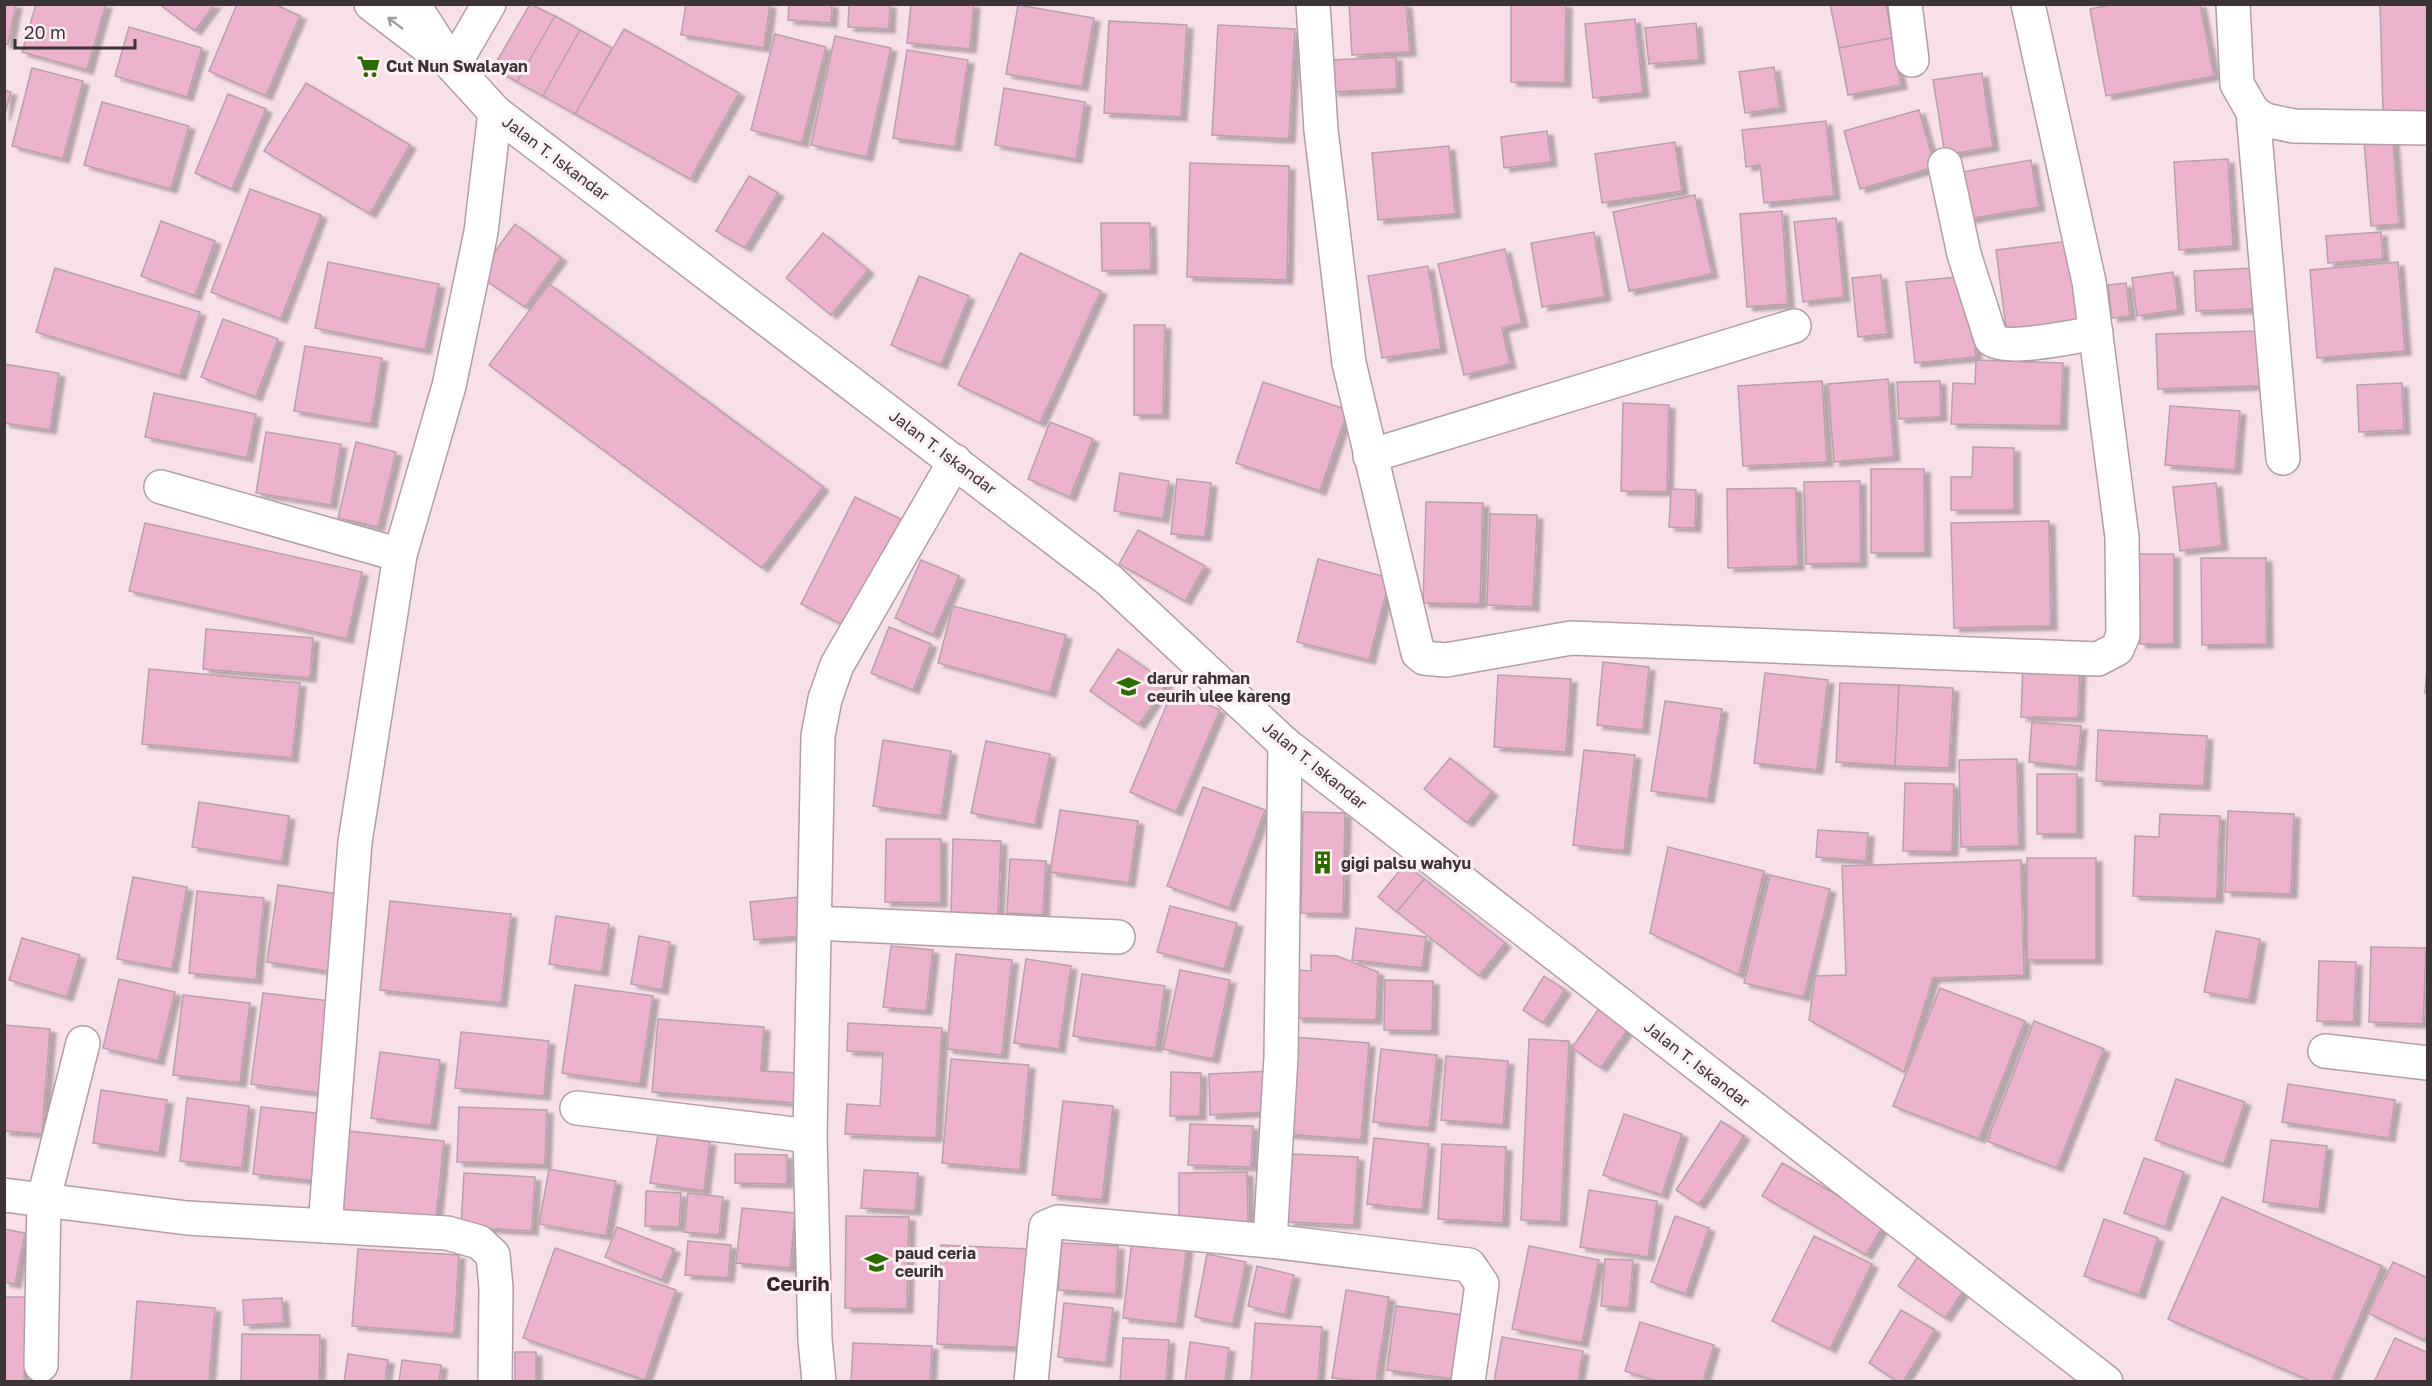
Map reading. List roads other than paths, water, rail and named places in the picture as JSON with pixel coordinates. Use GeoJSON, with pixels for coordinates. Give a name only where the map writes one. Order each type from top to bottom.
{"type":"FeatureCollection","features":[{"type":"Feature","properties":{"kind":"street","name":"Jalan T. Iskandar"},"geometry":{"type":"LineString","coordinates":[[371,4],[453,66],[495,111],[1109,580],[1285,744],[2106,1382]]}},
{"type":"Feature","properties":{"kind":"street","name":"Jalan T. Iskandar"},"geometry":{"type":"LineString","coordinates":[[413,4],[453,66]]}},
{"type":"Feature","properties":{"kind":"street"},"geometry":{"type":"LineString","coordinates":[[453,66],[489,4]]}},
{"type":"Feature","properties":{"kind":"street"},"geometry":{"type":"LineString","coordinates":[[1313,4],[1320,130],[1349,363],[1414,647],[1424,658],[1446,660],[1571,638],[2098,659],[2117,650],[2123,635],[2122,537],[2089,282],[2028,4]]}},
{"type":"Feature","properties":{"kind":"street"},"geometry":{"type":"LineString","coordinates":[[1905,4],[1912,60]]}},
{"type":"Feature","properties":{"kind":"street"},"geometry":{"type":"LineString","coordinates":[[2233,4],[2238,84],[2253,112],[2283,458]]}},
{"type":"Feature","properties":{"kind":"street"},"geometry":{"type":"LineString","coordinates":[[325,1226],[355,842],[399,555],[449,386],[481,232],[495,111]]}},
{"type":"Feature","properties":{"kind":"street"},"geometry":{"type":"LineString","coordinates":[[2253,112],[2265,120],[2294,126],[2427,128]]}},
{"type":"Feature","properties":{"kind":"street"},"geometry":{"type":"LineString","coordinates":[[1945,165],[1964,254],[1991,339],[2001,344],[2016,344],[2096,333]]}},
{"type":"Feature","properties":{"kind":"street"},"geometry":{"type":"LineString","coordinates":[[1370,456],[1794,326]]}},
{"type":"Feature","properties":{"kind":"street"},"geometry":{"type":"LineString","coordinates":[[819,1382],[815,1340],[810,1136],[818,736],[825,699],[837,665],[954,461]]}},
{"type":"Feature","properties":{"kind":"street"},"geometry":{"type":"LineString","coordinates":[[161,488],[399,555]]}},
{"type":"Feature","properties":{"kind":"street"},"geometry":{"type":"LineString","coordinates":[[1270,1240],[1281,1057],[1285,744]]}},
{"type":"Feature","properties":{"kind":"street"},"geometry":{"type":"LineString","coordinates":[[815,923],[1118,937]]}},
{"type":"Feature","properties":{"kind":"street"},"geometry":{"type":"LineString","coordinates":[[41,1365],[44,1198],[83,1043]]}},
{"type":"Feature","properties":{"kind":"street"},"geometry":{"type":"LineString","coordinates":[[2325,1051],[2427,1063]]}},
{"type":"Feature","properties":{"kind":"street"},"geometry":{"type":"LineString","coordinates":[[577,1108],[810,1136]]}},
{"type":"Feature","properties":{"kind":"street"},"geometry":{"type":"LineString","coordinates":[[4,1195],[44,1198],[187,1218],[447,1233],[479,1242],[493,1255],[496,1288],[495,1382]]}},
{"type":"Feature","properties":{"kind":"street"},"geometry":{"type":"LineString","coordinates":[[1031,1382],[1046,1227],[1051,1223],[1270,1240],[1469,1265],[1482,1284],[1468,1382]]}},
{"type":"Feature","properties":{"kind":"place","name":"Cut Nun Swalayan"},"geometry":{"type":"Point","coordinates":[368,66]}},
{"type":"Feature","properties":{"kind":"place","name":"darur rahman ceurih ulee kareng"},"geometry":{"type":"Point","coordinates":[1129,687]}},
{"type":"Feature","properties":{"kind":"place","name":"gigi palsu wahyu"},"geometry":{"type":"Point","coordinates":[1323,863]}},
{"type":"Feature","properties":{"kind":"place","name":"paud ceria ceurih"},"geometry":{"type":"Point","coordinates":[877,1262]}},
{"type":"Feature","properties":{"kind":"district","name":"Ceurih"},"geometry":{"type":"Point","coordinates":[798,1284]}}]}
